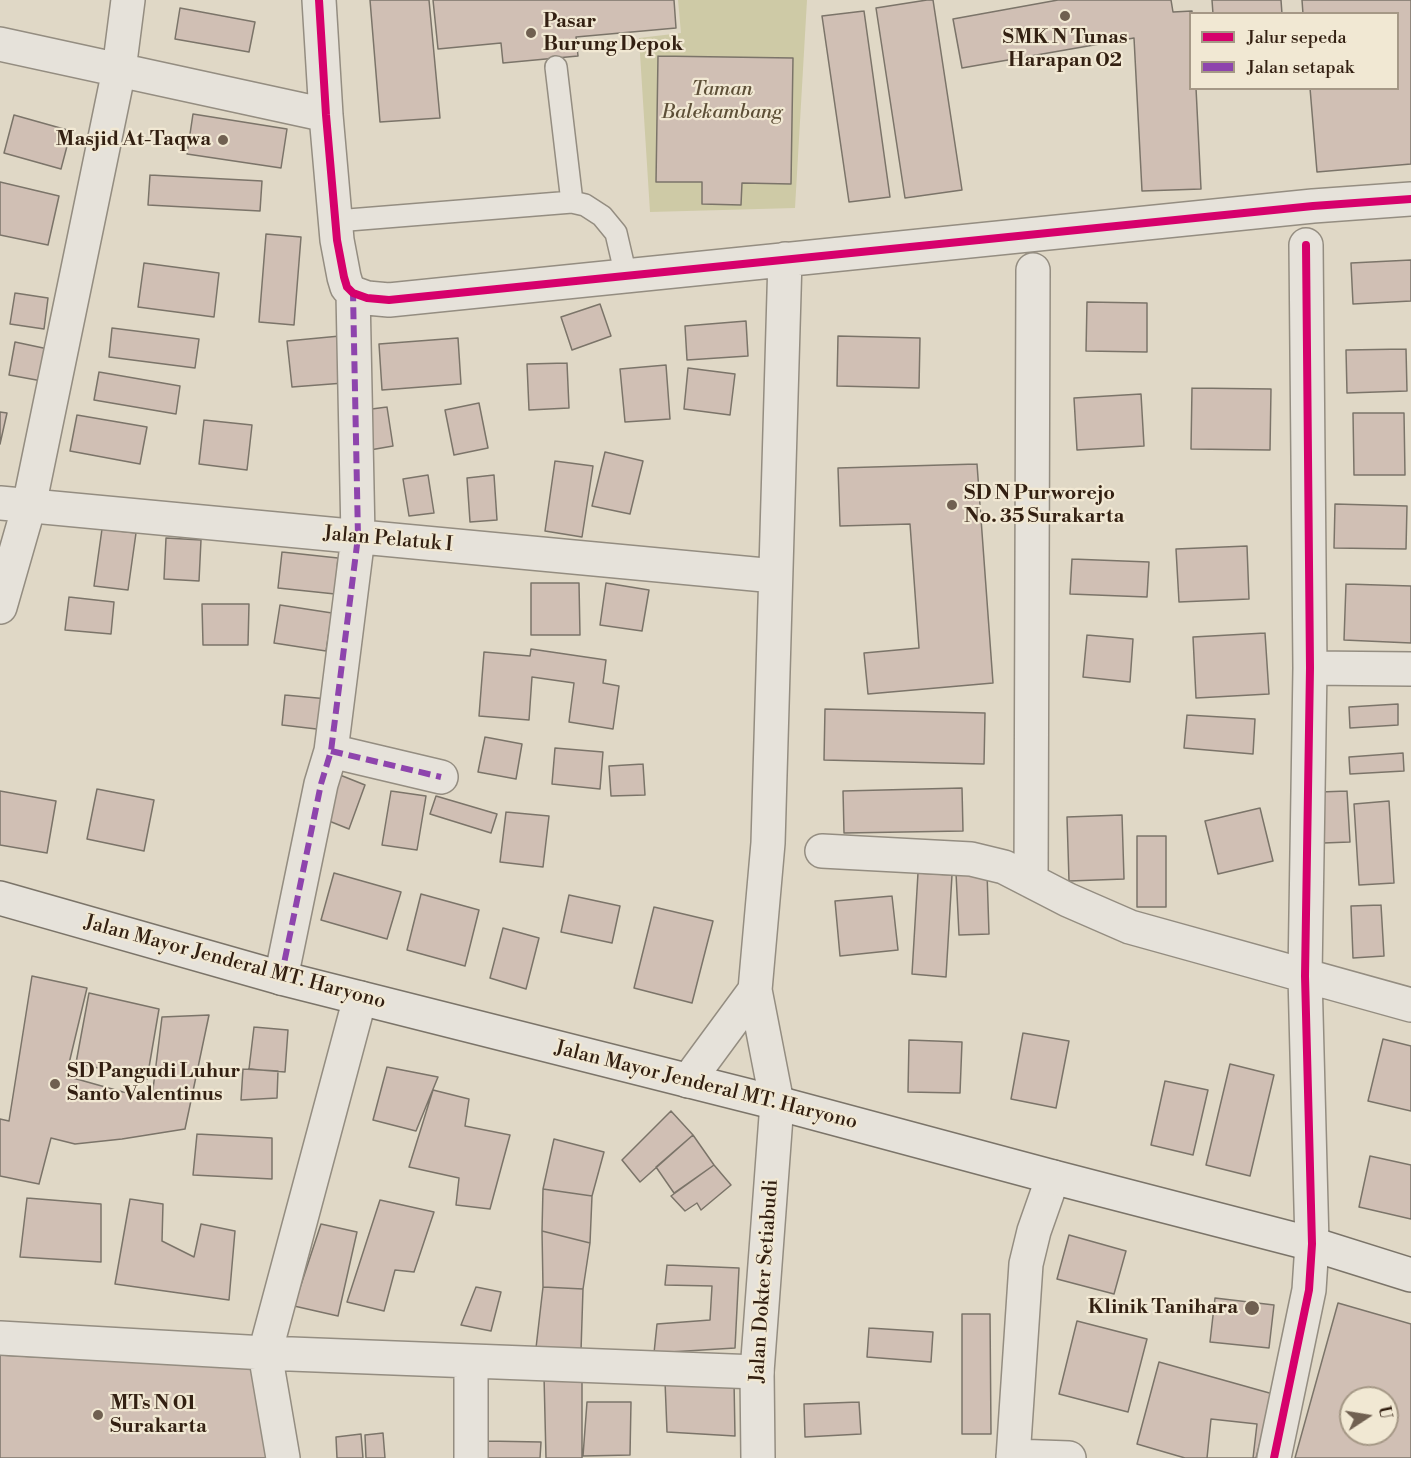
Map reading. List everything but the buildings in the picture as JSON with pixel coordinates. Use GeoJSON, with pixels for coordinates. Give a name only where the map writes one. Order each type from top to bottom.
{"type":"FeatureCollection","features":[{"type":"Feature","properties":{"kind":"street"},"geometry":{"type":"LineString","coordinates":[[0,607],[15,504],[119,70],[128,0]]}},
{"type":"Feature","properties":{"kind":"street"},"geometry":{"type":"LineString","coordinates":[[319,0],[326,115],[344,277],[347,287],[353,293],[366,298],[389,300],[1313,206],[1411,199]]}},
{"type":"Feature","properties":{"kind":"street"},"geometry":{"type":"LineString","coordinates":[[0,44],[326,115]]}},
{"type":"Feature","properties":{"kind":"street"},"geometry":{"type":"LineString","coordinates":[[1274,1458],[1309,1290],[1312,1244],[1305,976],[1310,668],[1306,244]]}},
{"type":"Feature","properties":{"kind":"street","name":"Jalan Dokter Setiabudi"},"geometry":{"type":"LineString","coordinates":[[758,1458],[757,1372],[777,1103],[755,990],[768,843],[785,259]]}},
{"type":"Feature","properties":{"kind":"street"},"geometry":{"type":"LineString","coordinates":[[1031,881],[1033,270]]}},
{"type":"Feature","properties":{"kind":"street"},"geometry":{"type":"LineString","coordinates":[[281,978],[321,784],[331,751],[358,537],[353,293]]}},
{"type":"Feature","properties":{"kind":"street","name":"Jalan Pelatuk I"},"geometry":{"type":"LineString","coordinates":[[15,504],[775,576]]}},
{"type":"Feature","properties":{"kind":"street"},"geometry":{"type":"LineString","coordinates":[[1310,668],[1411,669]]}},
{"type":"Feature","properties":{"kind":"street"},"geometry":{"type":"LineString","coordinates":[[331,751],[441,777]]}},
{"type":"Feature","properties":{"kind":"street"},"geometry":{"type":"LineString","coordinates":[[822,851],[971,858],[1004,867],[1068,900],[1130,927],[1411,1005]]}},
{"type":"Feature","properties":{"kind":"street","name":"Jalan Mayor Jenderal MT. Haryono"},"geometry":{"type":"LineString","coordinates":[[0,898],[281,978],[777,1103],[1312,1244],[1411,1275]]}},
{"type":"Feature","properties":{"kind":"street"},"geometry":{"type":"LineString","coordinates":[[688,1081],[755,990]]}},
{"type":"Feature","properties":{"kind":"street"},"geometry":{"type":"LineString","coordinates":[[283,1458],[265,1353],[360,998]]}},
{"type":"Feature","properties":{"kind":"street"},"geometry":{"type":"LineString","coordinates":[[1053,1177],[1034,1231],[1026,1264],[1013,1457],[1069,1458]]}},
{"type":"Feature","properties":{"kind":"street"},"geometry":{"type":"LineString","coordinates":[[0,1338],[265,1353],[757,1372]]}},
{"type":"Feature","properties":{"kind":"street"},"geometry":{"type":"LineString","coordinates":[[471,1362],[471,1458]]}},
{"type":"Feature","properties":{"kind":"lane"},"geometry":{"type":"LineString","coordinates":[[556,67],[572,202]]}},
{"type":"Feature","properties":{"kind":"lane"},"geometry":{"type":"LineString","coordinates":[[336,221],[572,202],[585,205],[602,216],[616,233],[626,276]]}},
{"type":"Feature","properties":{"kind":"green space","name":"Taman Balekambang"},"geometry":{"type":"Polygon","coordinates":[[[678,0],[807,0],[795,208],[650,212],[639,38],[681,33],[678,0]]]}},
{"type":"Feature","properties":{"kind":"marked path"},"geometry":{"type":"LineString","coordinates":[[281,978],[321,784],[331,751],[358,537],[353,293]]}},
{"type":"Feature","properties":{"kind":"marked path"},"geometry":{"type":"LineString","coordinates":[[331,751],[441,777]]}},
{"type":"Feature","properties":{"kind":"cycle path"},"geometry":{"type":"LineString","coordinates":[[319,0],[337,240],[347,287],[353,293],[367,298],[389,300],[1313,206],[1411,199]]}},
{"type":"Feature","properties":{"kind":"cycle path"},"geometry":{"type":"LineString","coordinates":[[1274,1458],[1309,1290],[1312,1244],[1305,976],[1310,668],[1306,245]]}},
{"type":"Feature","properties":{"kind":"place","name":"SMK N Tunas Harapan 02"},"geometry":{"type":"Point","coordinates":[1065,16]}},
{"type":"Feature","properties":{"kind":"place","name":"Pasar Burung Depok"},"geometry":{"type":"Point","coordinates":[531,33]}},
{"type":"Feature","properties":{"kind":"place","name":"Masjid At-Taqwa"},"geometry":{"type":"Point","coordinates":[223,140]}},
{"type":"Feature","properties":{"kind":"place","name":"SD N Purworejo No. 35 Surakarta"},"geometry":{"type":"Point","coordinates":[952,505]}},
{"type":"Feature","properties":{"kind":"place","name":"SD Pangudi Luhur Santo Valentinus"},"geometry":{"type":"Point","coordinates":[55,1084]}},
{"type":"Feature","properties":{"kind":"place","name":"Klinik Tanihara"},"geometry":{"type":"Point","coordinates":[1252,1308]}},
{"type":"Feature","properties":{"kind":"place","name":"MTs N 01 Surakarta"},"geometry":{"type":"Point","coordinates":[98,1415]}}]}
